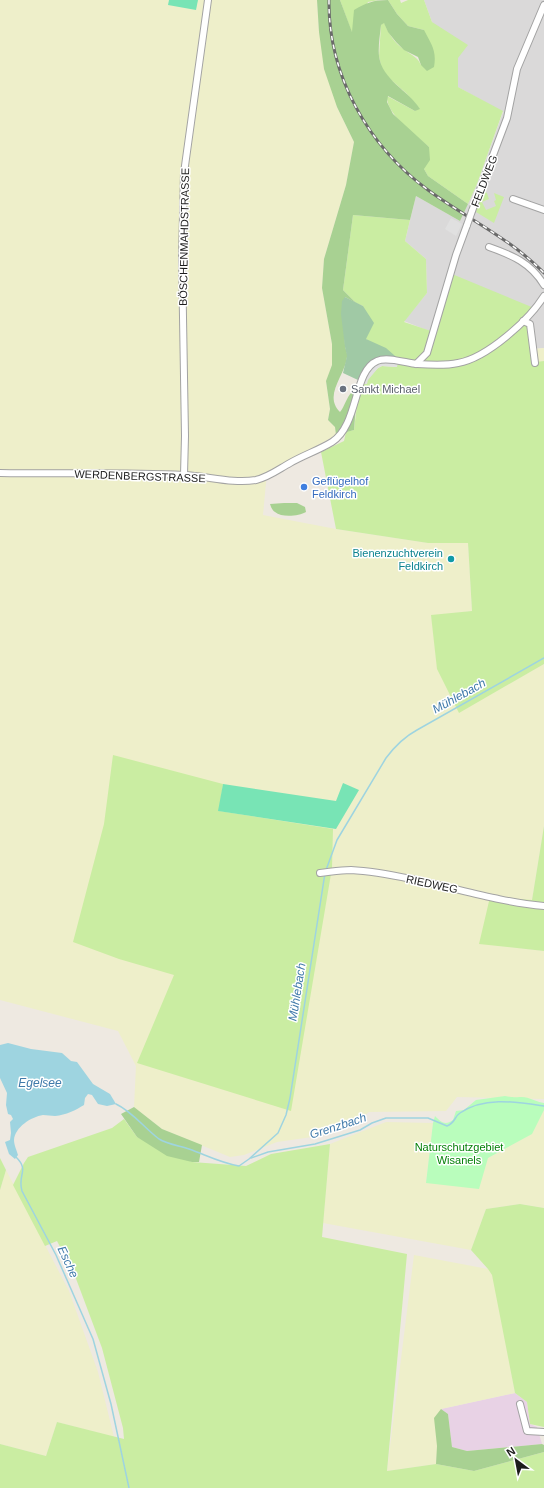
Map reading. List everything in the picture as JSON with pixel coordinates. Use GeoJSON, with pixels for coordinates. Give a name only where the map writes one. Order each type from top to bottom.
{"type":"FeatureCollection","features":[{"type":"Feature","properties":{"kind":"street","name":"BÖSCHENMAHDSTRASSE"},"geometry":{"type":"LineString","coordinates":[[184,475],[186,436],[182,258],[184,173],[208,0]]}},
{"type":"Feature","properties":{"kind":"street","name":"FELDWEG"},"geometry":{"type":"LineString","coordinates":[[416,364],[427,353],[466,225],[506,118],[516,69],[544,5]]}},
{"type":"Feature","properties":{"kind":"street"},"geometry":{"type":"LineString","coordinates":[[513,199],[544,210]]}},
{"type":"Feature","properties":{"kind":"street"},"geometry":{"type":"LineString","coordinates":[[489,247],[510,254],[523,261],[540,278],[544,285]]}},
{"type":"Feature","properties":{"kind":"street"},"geometry":{"type":"LineString","coordinates":[[416,364],[453,364],[467,361],[499,342],[523,321],[539,304],[544,296]]}},
{"type":"Feature","properties":{"kind":"street"},"geometry":{"type":"LineString","coordinates":[[523,321],[530,324],[535,363]]}},
{"type":"Feature","properties":{"kind":"street"},"geometry":{"type":"LineString","coordinates":[[424,357],[430,365]]}},
{"type":"Feature","properties":{"kind":"street","name":"WERDENBERGSTRASSE"},"geometry":{"type":"LineString","coordinates":[[0,473],[184,475],[243,482],[256,480],[267,476],[334,441],[340,435],[346,428],[354,409],[359,386],[368,369],[375,361],[383,359],[416,364]]}},
{"type":"Feature","properties":{"kind":"street","name":"RIEDWEG"},"geometry":{"type":"LineString","coordinates":[[324,873],[350,870],[381,874],[442,886],[500,900],[544,906]]}},
{"type":"Feature","properties":{"kind":"street"},"geometry":{"type":"LineString","coordinates":[[520,1404],[527,1431],[544,1432]]}},
{"type":"Feature","properties":{"kind":"shaded area"},"geometry":{"type":"Polygon","coordinates":[[[424,0],[544,0],[544,348],[533,349],[434,333],[404,321],[427,293],[426,259],[405,241],[416,196],[460,221],[477,184],[503,112],[458,87],[458,58],[432,22],[424,0]]]}},
{"type":"Feature","properties":{"kind":"shaded area"},"geometry":{"type":"Polygon","coordinates":[[[451,218],[462,224],[456,236],[445,229],[451,218]]]}},
{"type":"Feature","properties":{"kind":"shaded area"},"geometry":{"type":"Polygon","coordinates":[[[385,361],[398,363],[397,367],[382,366],[378,368],[368,380],[367,384],[363,384],[365,378],[376,365],[385,361]]]}},
{"type":"Feature","properties":{"kind":"shaded area"},"geometry":{"type":"Polygon","coordinates":[[[515,1393],[527,1402],[530,1424],[537,1427],[542,1444],[467,1451],[452,1447],[448,1414],[441,1409],[515,1393]]]}},
{"type":"Feature","properties":{"kind":"green space"},"geometry":{"type":"Polygon","coordinates":[[[0,0],[317,0],[319,32],[337,107],[354,142],[346,185],[324,259],[322,288],[332,344],[332,365],[326,382],[330,409],[328,420],[335,427],[336,435],[267,472],[263,515],[336,529],[428,543],[468,543],[472,611],[431,616],[459,712],[544,664],[544,826],[532,900],[480,943],[544,951],[544,1099],[457,1097],[446,1111],[369,1112],[350,1127],[319,1136],[277,1142],[244,1155],[230,1157],[162,1129],[134,1107],[136,1066],[118,1031],[0,1000],[0,0]]]}},
{"type":"Feature","properties":{"kind":"green space"},"geometry":{"type":"Polygon","coordinates":[[[169,0],[198,0],[196,10],[168,5],[169,0]]]}},
{"type":"Feature","properties":{"kind":"green space"},"geometry":{"type":"Polygon","coordinates":[[[317,0],[340,0],[352,32],[354,10],[370,2],[383,0],[388,0],[397,14],[408,26],[424,30],[433,47],[435,56],[434,67],[427,71],[421,65],[418,57],[404,50],[396,42],[388,32],[384,23],[381,25],[379,56],[381,64],[390,78],[415,102],[420,109],[415,111],[388,96],[387,102],[393,114],[429,147],[430,160],[424,169],[428,176],[468,204],[460,221],[416,196],[410,220],[353,215],[343,290],[356,303],[345,297],[345,346],[347,356],[334,392],[335,406],[340,412],[352,392],[357,393],[354,430],[336,435],[335,427],[328,420],[330,409],[326,381],[332,365],[332,344],[322,288],[324,259],[346,185],[354,142],[337,107],[324,69],[319,32],[317,0]]]}},
{"type":"Feature","properties":{"kind":"green space"},"geometry":{"type":"Polygon","coordinates":[[[340,0],[379,0],[368,2],[352,33],[340,0]]]}},
{"type":"Feature","properties":{"kind":"green space"},"geometry":{"type":"Polygon","coordinates":[[[388,0],[400,0],[401,3],[408,0],[424,0],[432,22],[468,45],[458,58],[458,87],[503,111],[477,184],[468,204],[428,176],[424,169],[429,147],[396,117],[388,103],[387,96],[415,111],[419,108],[382,70],[379,56],[381,25],[384,22],[390,34],[401,48],[416,58],[421,65],[424,30],[408,26],[397,14],[388,0]]]}},
{"type":"Feature","properties":{"kind":"green space"},"geometry":{"type":"Polygon","coordinates":[[[483,191],[487,193],[489,199],[482,202],[486,210],[496,206],[494,201],[496,200],[494,193],[504,197],[494,223],[476,212],[483,191]]]}},
{"type":"Feature","properties":{"kind":"green space"},"geometry":{"type":"Polygon","coordinates":[[[353,215],[410,220],[405,241],[426,259],[427,293],[404,322],[434,332],[452,274],[534,308],[523,320],[530,324],[536,362],[544,361],[544,664],[459,713],[437,669],[431,615],[472,611],[468,543],[428,543],[336,529],[321,452],[344,441],[346,432],[354,430],[357,405],[363,384],[378,368],[382,366],[397,367],[366,339],[363,306],[356,303],[343,290],[353,215]]]}},
{"type":"Feature","properties":{"kind":"green space"},"geometry":{"type":"Polygon","coordinates":[[[345,297],[363,306],[374,323],[366,339],[386,348],[402,362],[383,358],[367,369],[358,380],[343,373],[347,356],[341,314],[342,301],[345,297]]]}},
{"type":"Feature","properties":{"kind":"green space"},"geometry":{"type":"Polygon","coordinates":[[[544,348],[544,361],[536,363],[533,349],[544,348]]]}},
{"type":"Feature","properties":{"kind":"green space"},"geometry":{"type":"Polygon","coordinates":[[[297,503],[305,507],[306,512],[286,516],[278,514],[274,511],[270,504],[297,503]]]}},
{"type":"Feature","properties":{"kind":"green space"},"geometry":{"type":"Polygon","coordinates":[[[113,755],[223,784],[219,811],[333,829],[332,868],[291,1111],[137,1063],[174,975],[119,959],[73,942],[104,824],[113,755]]]}},
{"type":"Feature","properties":{"kind":"green space"},"geometry":{"type":"Polygon","coordinates":[[[343,783],[359,790],[336,829],[218,811],[223,784],[336,801],[343,783]]]}},
{"type":"Feature","properties":{"kind":"green space"},"geometry":{"type":"Polygon","coordinates":[[[544,826],[544,951],[479,944],[490,897],[532,900],[544,826]]]}},
{"type":"Feature","properties":{"kind":"green space","name":"Naturschutzgebiet Wisanels"},"geometry":{"type":"Polygon","coordinates":[[[505,1096],[525,1097],[544,1103],[544,1110],[532,1134],[488,1158],[479,1189],[426,1183],[435,1116],[441,1121],[448,1123],[453,1120],[456,1111],[464,1110],[476,1100],[505,1096]]]}},
{"type":"Feature","properties":{"kind":"green space"},"geometry":{"type":"Polygon","coordinates":[[[134,1107],[162,1129],[202,1145],[199,1162],[192,1162],[167,1156],[137,1137],[121,1114],[134,1107]]]}},
{"type":"Feature","properties":{"kind":"green space"},"geometry":{"type":"Polygon","coordinates":[[[544,1110],[544,1208],[520,1204],[486,1209],[471,1250],[323,1223],[330,1144],[386,1122],[433,1123],[426,1183],[488,1158],[531,1134],[544,1110]]]}},
{"type":"Feature","properties":{"kind":"green space"},"geometry":{"type":"Polygon","coordinates":[[[124,1119],[137,1137],[192,1162],[246,1166],[271,1154],[330,1144],[322,1237],[407,1254],[387,1471],[436,1464],[474,1471],[544,1452],[544,1488],[0,1488],[0,1444],[46,1456],[57,1422],[124,1439],[123,1428],[102,1348],[75,1276],[57,1241],[45,1246],[13,1185],[28,1157],[112,1128],[124,1119]]]}},
{"type":"Feature","properties":{"kind":"green space"},"geometry":{"type":"Polygon","coordinates":[[[0,1158],[6,1170],[0,1190],[0,1158]]]}},
{"type":"Feature","properties":{"kind":"green space"},"geometry":{"type":"Polygon","coordinates":[[[6,1170],[69,1291],[98,1372],[114,1437],[57,1422],[46,1456],[0,1444],[0,1190],[6,1170]]]}},
{"type":"Feature","properties":{"kind":"green space"},"geometry":{"type":"Polygon","coordinates":[[[520,1204],[544,1208],[544,1427],[530,1424],[527,1402],[515,1393],[492,1275],[471,1250],[486,1209],[520,1204]]]}},
{"type":"Feature","properties":{"kind":"green space"},"geometry":{"type":"Polygon","coordinates":[[[414,1255],[488,1269],[492,1275],[495,1285],[515,1393],[441,1409],[436,1464],[387,1471],[414,1255]]]}},
{"type":"Feature","properties":{"kind":"green space"},"geometry":{"type":"Polygon","coordinates":[[[441,1409],[448,1414],[452,1447],[467,1451],[542,1444],[544,1445],[544,1452],[474,1471],[436,1464],[437,1446],[434,1418],[441,1409]]]}},
{"type":"Feature","properties":{"kind":"water","name":"Egelsee"},"geometry":{"type":"Polygon","coordinates":[[[8,1043],[31,1049],[62,1053],[71,1061],[77,1062],[93,1084],[110,1094],[116,1104],[107,1106],[98,1104],[92,1095],[88,1094],[85,1098],[84,1105],[74,1110],[55,1116],[38,1116],[29,1120],[20,1127],[15,1135],[14,1142],[18,1155],[15,1159],[9,1154],[5,1142],[10,1140],[10,1122],[13,1119],[11,1115],[8,1114],[6,1105],[7,1093],[0,1078],[0,1045],[8,1043]]]}},
{"type":"Feature","properties":{"kind":"waterway","name":"Mühlebach"},"geometry":{"type":"LineString","coordinates":[[326,870],[337,840],[386,758],[400,742],[412,733],[544,658]]}},
{"type":"Feature","properties":{"kind":"waterway","name":"Mühlebach"},"geometry":{"type":"LineString","coordinates":[[116,1104],[128,1111],[162,1141],[232,1165],[239,1166],[278,1133],[286,1115],[290,1098],[325,873]]}},
{"type":"Feature","properties":{"kind":"waterway","name":"Grenzbach"},"geometry":{"type":"LineString","coordinates":[[251,1158],[268,1152],[315,1144],[360,1130],[372,1123],[386,1118],[428,1118],[447,1126],[452,1123],[460,1113],[479,1104],[490,1102],[512,1102],[544,1106]]}},
{"type":"Feature","properties":{"kind":"waterway","name":"Esche"},"geometry":{"type":"LineString","coordinates":[[16,1157],[23,1169],[21,1180],[22,1191],[56,1255],[93,1339],[111,1404],[129,1488]]}},
{"type":"Feature","properties":{"kind":"railway"},"geometry":{"type":"LineString","coordinates":[[329,0],[331,28],[336,55],[344,81],[356,107],[370,130],[387,152],[406,172],[428,190],[517,249],[544,273]]}},
{"type":"Feature","properties":{"kind":"place","name":"Sankt Michael"},"geometry":{"type":"Point","coordinates":[343,389]}},
{"type":"Feature","properties":{"kind":"place","name":"Geflügelhof Feldkirch"},"geometry":{"type":"Point","coordinates":[304,487]}},
{"type":"Feature","properties":{"kind":"place","name":"Bienenzuchtverein Feldkirch"},"geometry":{"type":"Point","coordinates":[451,559]}}]}
